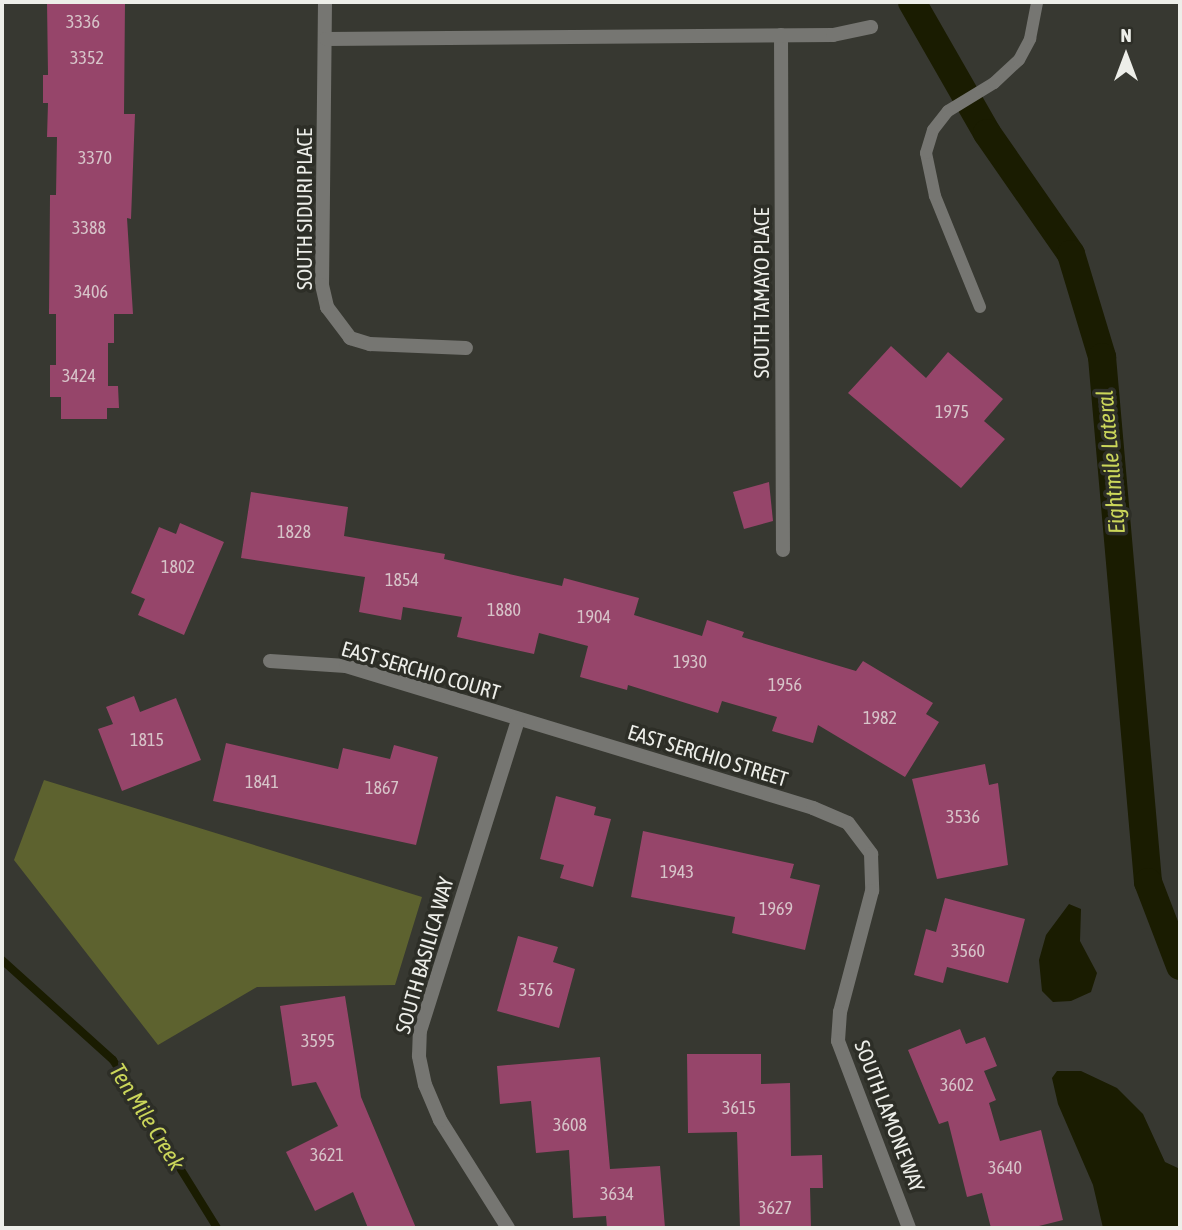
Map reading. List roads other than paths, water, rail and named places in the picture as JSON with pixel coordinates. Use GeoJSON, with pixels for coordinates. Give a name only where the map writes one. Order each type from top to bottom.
{"type":"FeatureCollection","features":[{"type":"Feature","properties":{"kind":"street","name":"SOUTH SIDURI PLACE"},"geometry":{"type":"LineString","coordinates":[[325,2],[322,285],[327,307],[350,338],[370,344],[466,348]]}},
{"type":"Feature","properties":{"kind":"street"},"geometry":{"type":"LineString","coordinates":[[326,39],[834,36],[871,27]]}},
{"type":"Feature","properties":{"kind":"street","name":"SOUTH TAMAYO PLACE"},"geometry":{"type":"LineString","coordinates":[[781,36],[783,550]]}},
{"type":"Feature","properties":{"kind":"street","name":"EAST SERCHIO COURT"},"geometry":{"type":"LineString","coordinates":[[270,661],[345,666],[518,720]]}},
{"type":"Feature","properties":{"kind":"street","name":"EAST SERCHIO STREET"},"geometry":{"type":"LineString","coordinates":[[518,720],[813,808],[848,823],[871,854]]}},
{"type":"Feature","properties":{"kind":"street","name":"SOUTH BASILICA WAY"},"geometry":{"type":"LineString","coordinates":[[508,1228],[440,1120],[425,1085],[419,1044],[518,720]]}},
{"type":"Feature","properties":{"kind":"street","name":"SOUTH LAMONE WAY"},"geometry":{"type":"LineString","coordinates":[[871,854],[872,891],[840,1012],[838,1041],[909,1228]]}},
{"type":"Feature","properties":{"kind":"lane"},"geometry":{"type":"LineString","coordinates":[[980,307],[927,170],[933,130],[948,111],[993,83],[1019,60],[1030,38],[1037,2]]}},
{"type":"Feature","properties":{"kind":"waterway","name":"Eightmile Lateral"},"geometry":{"type":"LineString","coordinates":[[912,2],[987,133],[1071,254],[1102,357],[1148,882],[1180,966]]}},
{"type":"Feature","properties":{"kind":"waterway","name":"Ten Mile Creek"},"geometry":{"type":"LineString","coordinates":[[2,960],[113,1060],[217,1228]]}}]}
